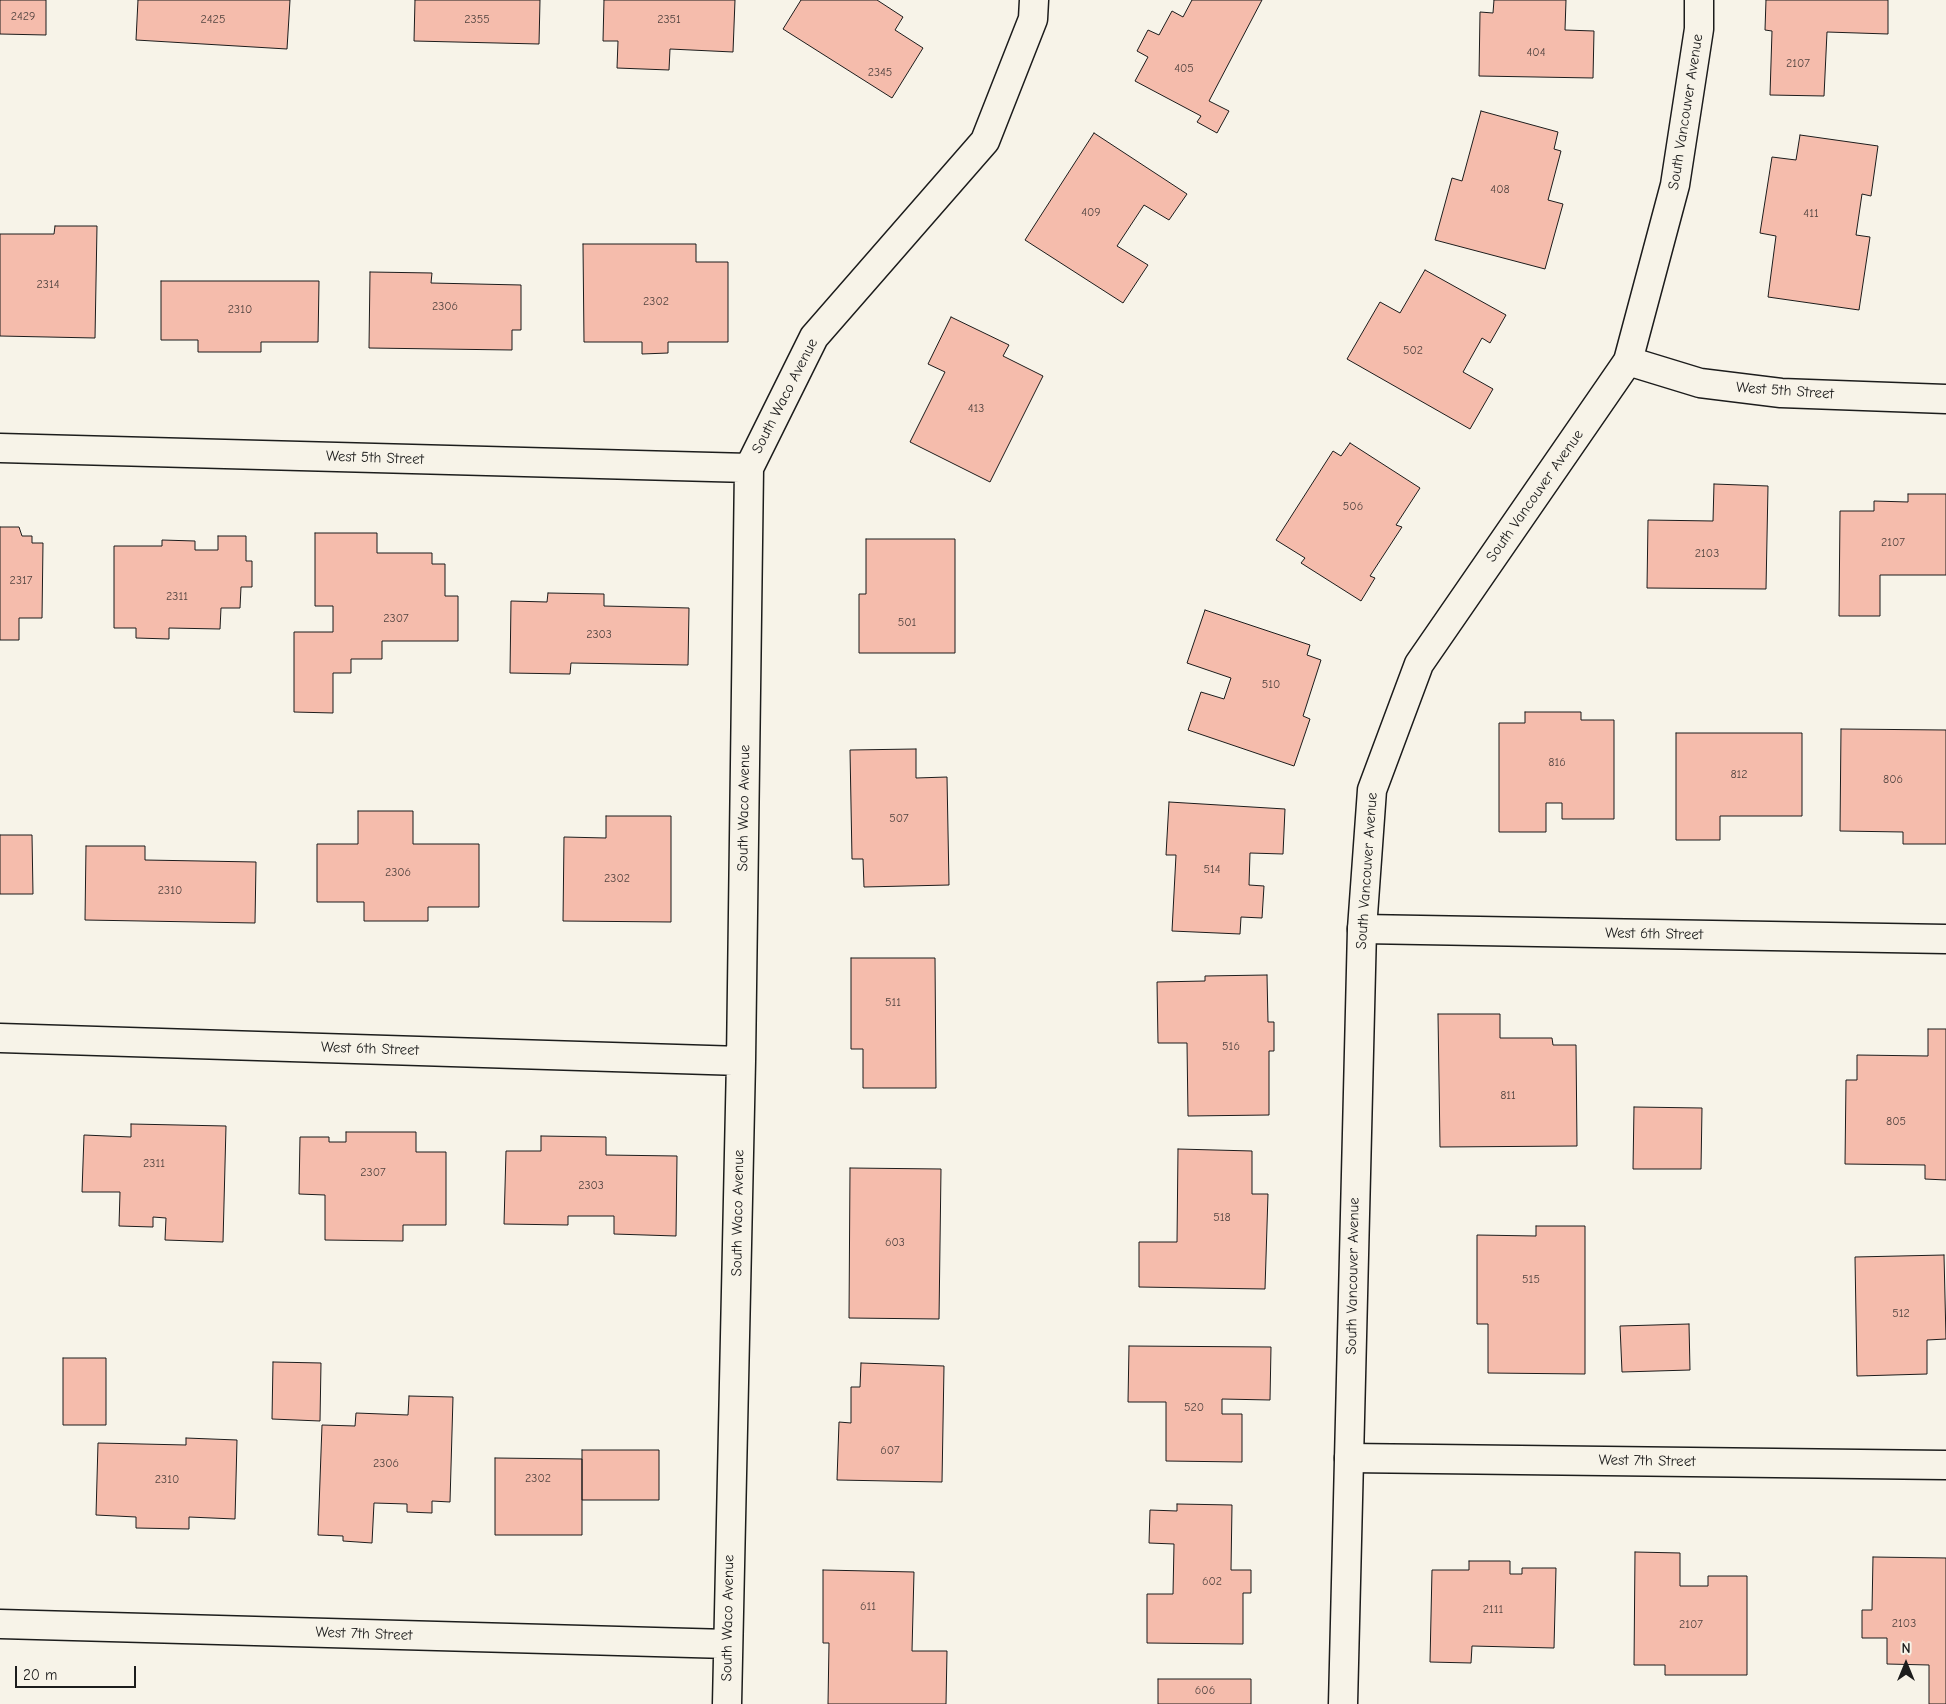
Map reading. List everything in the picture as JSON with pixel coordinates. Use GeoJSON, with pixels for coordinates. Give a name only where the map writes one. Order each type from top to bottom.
{"type":"FeatureCollection","features":[{"type":"Feature","properties":{"kind":"street","name":"South Waco Avenue"},"geometry":{"type":"LineString","coordinates":[[727,1704],[741,1061],[749,468],[814,337],[985,141],[1033,19],[1034,0]]}},
{"type":"Feature","properties":{"kind":"street","name":"South Vancouver Avenue"},"geometry":{"type":"LineString","coordinates":[[1343,1704],[1362,930],[1372,790],[1419,664],[1628,361],[1675,185],[1699,29],[1699,0]]}},
{"type":"Feature","properties":{"kind":"street","name":"West 5th Street"},"geometry":{"type":"LineString","coordinates":[[1628,361],[1700,383],[1781,393],[1946,399]]}},
{"type":"Feature","properties":{"kind":"street","name":"West 5th Street"},"geometry":{"type":"LineString","coordinates":[[0,448],[749,468]]}},
{"type":"Feature","properties":{"kind":"street","name":"West 6th Street"},"geometry":{"type":"LineString","coordinates":[[1362,930],[1946,939]]}},
{"type":"Feature","properties":{"kind":"street","name":"West 6th Street"},"geometry":{"type":"LineString","coordinates":[[0,1038],[741,1061]]}},
{"type":"Feature","properties":{"kind":"street","name":"West 7th Street"},"geometry":{"type":"LineString","coordinates":[[1349,1458],[1946,1465]]}},
{"type":"Feature","properties":{"kind":"street","name":"West 7th Street"},"geometry":{"type":"LineString","coordinates":[[0,1624],[728,1644]]}},
{"type":"Feature","properties":{"kind":"building"},"geometry":{"type":"Polygon","coordinates":[[[0,0],[46,0],[46,35],[0,34],[0,0]]]}},
{"type":"Feature","properties":{"kind":"building"},"geometry":{"type":"Polygon","coordinates":[[[138,0],[290,0],[287,49],[136,40],[138,0]]]}},
{"type":"Feature","properties":{"kind":"building"},"geometry":{"type":"Polygon","coordinates":[[[415,0],[540,0],[539,44],[414,41],[415,0]]]}},
{"type":"Feature","properties":{"kind":"building"},"geometry":{"type":"Polygon","coordinates":[[[604,0],[735,0],[733,52],[670,49],[669,70],[617,68],[618,41],[603,41],[604,0]]]}},
{"type":"Feature","properties":{"kind":"building"},"geometry":{"type":"Polygon","coordinates":[[[801,0],[877,0],[903,17],[895,30],[923,48],[892,98],[783,29],[801,0]]]}},
{"type":"Feature","properties":{"kind":"building"},"geometry":{"type":"Polygon","coordinates":[[[1192,0],[1262,0],[1209,101],[1229,111],[1217,133],[1197,122],[1201,116],[1135,81],[1148,57],[1137,51],[1148,30],[1159,35],[1172,11],[1183,17],[1192,0]]]}},
{"type":"Feature","properties":{"kind":"building"},"geometry":{"type":"Polygon","coordinates":[[[1494,0],[1566,0],[1565,30],[1594,31],[1593,78],[1479,76],[1480,12],[1493,13],[1494,0]]]}},
{"type":"Feature","properties":{"kind":"building"},"geometry":{"type":"Polygon","coordinates":[[[1766,0],[1888,0],[1888,34],[1827,32],[1824,96],[1770,95],[1772,31],[1765,30],[1766,0]]]}},
{"type":"Feature","properties":{"kind":"building"},"geometry":{"type":"Polygon","coordinates":[[[1481,111],[1558,132],[1554,149],[1561,151],[1548,200],[1563,204],[1545,269],[1435,240],[1452,178],[1462,181],[1481,111]]]}},
{"type":"Feature","properties":{"kind":"building"},"geometry":{"type":"Polygon","coordinates":[[[1094,133],[1187,194],[1169,220],[1144,205],[1117,246],[1148,265],[1123,303],[1025,240],[1094,133]]]}},
{"type":"Feature","properties":{"kind":"building"},"geometry":{"type":"Polygon","coordinates":[[[1800,135],[1878,146],[1871,196],[1862,194],[1856,235],[1870,237],[1859,310],[1768,297],[1776,236],[1760,233],[1772,157],[1796,160],[1800,135]]]}},
{"type":"Feature","properties":{"kind":"building"},"geometry":{"type":"Polygon","coordinates":[[[55,226],[97,226],[95,338],[0,336],[0,234],[54,234],[55,226]]]}},
{"type":"Feature","properties":{"kind":"building"},"geometry":{"type":"Polygon","coordinates":[[[583,244],[696,244],[696,262],[728,262],[728,342],[668,342],[668,353],[642,354],[642,342],[584,342],[583,244]]]}},
{"type":"Feature","properties":{"kind":"building"},"geometry":{"type":"Polygon","coordinates":[[[1425,270],[1506,315],[1490,343],[1482,338],[1463,372],[1493,389],[1470,429],[1347,359],[1380,302],[1400,313],[1425,270]]]}},
{"type":"Feature","properties":{"kind":"building"},"geometry":{"type":"Polygon","coordinates":[[[370,272],[432,273],[431,283],[521,285],[521,330],[512,330],[512,350],[369,348],[370,272]]]}},
{"type":"Feature","properties":{"kind":"building"},"geometry":{"type":"Polygon","coordinates":[[[161,281],[319,281],[318,342],[261,342],[261,352],[198,352],[198,340],[161,340],[161,281]]]}},
{"type":"Feature","properties":{"kind":"building"},"geometry":{"type":"Polygon","coordinates":[[[951,317],[1009,345],[1003,356],[1043,376],[990,482],[910,442],[945,372],[928,364],[951,317]]]}},
{"type":"Feature","properties":{"kind":"building"},"geometry":{"type":"Polygon","coordinates":[[[1350,443],[1420,488],[1396,525],[1402,527],[1370,576],[1375,578],[1361,601],[1301,563],[1305,558],[1276,540],[1333,451],[1341,456],[1350,443]]]}},
{"type":"Feature","properties":{"kind":"building"},"geometry":{"type":"Polygon","coordinates":[[[1714,484],[1768,486],[1766,589],[1647,588],[1648,520],[1713,521],[1714,484]]]}},
{"type":"Feature","properties":{"kind":"building"},"geometry":{"type":"Polygon","coordinates":[[[1908,494],[1946,494],[1946,575],[1880,575],[1880,616],[1839,616],[1840,511],[1874,511],[1874,501],[1908,502],[1908,494]]]}},
{"type":"Feature","properties":{"kind":"building"},"geometry":{"type":"Polygon","coordinates":[[[0,527],[19,527],[22,536],[32,536],[32,543],[43,543],[42,618],[19,618],[19,640],[0,640],[0,527]]]}},
{"type":"Feature","properties":{"kind":"building"},"geometry":{"type":"Polygon","coordinates":[[[315,533],[377,533],[377,553],[432,553],[432,564],[445,564],[445,596],[458,596],[458,641],[382,641],[382,659],[351,659],[351,673],[333,673],[333,713],[294,712],[294,632],[333,632],[333,606],[315,606],[315,533]]]}},
{"type":"Feature","properties":{"kind":"building"},"geometry":{"type":"Polygon","coordinates":[[[218,536],[246,536],[246,561],[252,561],[252,587],[241,587],[240,608],[221,608],[220,629],[169,628],[169,639],[136,638],[136,628],[114,628],[114,546],[162,546],[162,540],[195,541],[195,550],[218,550],[218,536]]]}},
{"type":"Feature","properties":{"kind":"building"},"geometry":{"type":"Polygon","coordinates":[[[866,539],[955,539],[955,653],[859,653],[859,594],[866,594],[866,539]]]}},
{"type":"Feature","properties":{"kind":"building"},"geometry":{"type":"Polygon","coordinates":[[[548,593],[604,594],[604,606],[689,608],[688,665],[571,663],[570,674],[510,673],[511,601],[547,602],[548,593]]]}},
{"type":"Feature","properties":{"kind":"building"},"geometry":{"type":"Polygon","coordinates":[[[1205,610],[1310,645],[1307,655],[1321,660],[1303,716],[1310,719],[1294,766],[1188,730],[1201,692],[1224,699],[1231,678],[1187,663],[1205,610]]]}},
{"type":"Feature","properties":{"kind":"building"},"geometry":{"type":"Polygon","coordinates":[[[1525,712],[1581,712],[1581,720],[1614,720],[1614,819],[1562,819],[1562,803],[1546,803],[1546,832],[1499,832],[1499,723],[1525,723],[1525,712]]]}},
{"type":"Feature","properties":{"kind":"building"},"geometry":{"type":"Polygon","coordinates":[[[1841,729],[1946,730],[1946,844],[1903,844],[1903,832],[1840,831],[1841,729]]]}},
{"type":"Feature","properties":{"kind":"building"},"geometry":{"type":"Polygon","coordinates":[[[1676,733],[1802,733],[1802,816],[1720,816],[1720,840],[1676,840],[1676,733]]]}},
{"type":"Feature","properties":{"kind":"building"},"geometry":{"type":"Polygon","coordinates":[[[916,749],[916,778],[947,777],[949,885],[864,887],[863,859],[852,859],[850,750],[916,749]]]}},
{"type":"Feature","properties":{"kind":"building"},"geometry":{"type":"Polygon","coordinates":[[[1169,802],[1285,809],[1283,854],[1250,853],[1249,885],[1264,886],[1262,918],[1241,917],[1240,934],[1172,931],[1176,855],[1166,855],[1169,802]]]}},
{"type":"Feature","properties":{"kind":"building"},"geometry":{"type":"Polygon","coordinates":[[[358,811],[413,811],[413,844],[479,844],[479,907],[428,907],[428,921],[364,921],[364,902],[317,902],[317,844],[358,844],[358,811]]]}},
{"type":"Feature","properties":{"kind":"building"},"geometry":{"type":"Polygon","coordinates":[[[606,816],[671,816],[671,922],[563,921],[564,837],[606,838],[606,816]]]}},
{"type":"Feature","properties":{"kind":"building"},"geometry":{"type":"Polygon","coordinates":[[[0,835],[32,835],[33,894],[0,894],[0,835]]]}},
{"type":"Feature","properties":{"kind":"building"},"geometry":{"type":"Polygon","coordinates":[[[86,846],[145,846],[145,860],[256,862],[255,923],[85,920],[86,846]]]}},
{"type":"Feature","properties":{"kind":"building"},"geometry":{"type":"Polygon","coordinates":[[[851,958],[935,958],[936,1088],[863,1088],[863,1049],[851,1049],[851,958]]]}},
{"type":"Feature","properties":{"kind":"building"},"geometry":{"type":"Polygon","coordinates":[[[1267,975],[1268,1022],[1274,1022],[1274,1051],[1269,1051],[1269,1115],[1188,1116],[1187,1043],[1158,1043],[1157,982],[1205,981],[1205,976],[1267,975]]]}},
{"type":"Feature","properties":{"kind":"building"},"geometry":{"type":"Polygon","coordinates":[[[1438,1014],[1500,1014],[1500,1038],[1552,1038],[1553,1045],[1576,1045],[1577,1146],[1440,1147],[1438,1014]]]}},
{"type":"Feature","properties":{"kind":"building"},"geometry":{"type":"Polygon","coordinates":[[[1928,1029],[1946,1029],[1946,1180],[1925,1179],[1925,1165],[1845,1164],[1846,1080],[1857,1080],[1857,1055],[1928,1056],[1928,1029]]]}},
{"type":"Feature","properties":{"kind":"building"},"geometry":{"type":"Polygon","coordinates":[[[1634,1107],[1702,1108],[1701,1169],[1633,1169],[1634,1107]]]}},
{"type":"Feature","properties":{"kind":"building"},"geometry":{"type":"Polygon","coordinates":[[[131,1124],[226,1126],[223,1242],[165,1240],[166,1218],[153,1217],[153,1227],[119,1226],[120,1192],[82,1192],[84,1135],[131,1137],[131,1124]]]}},
{"type":"Feature","properties":{"kind":"building"},"geometry":{"type":"Polygon","coordinates":[[[346,1132],[416,1132],[416,1152],[446,1152],[446,1225],[403,1225],[403,1241],[325,1240],[325,1195],[299,1194],[300,1137],[329,1137],[329,1142],[346,1142],[346,1132]]]}},
{"type":"Feature","properties":{"kind":"building"},"geometry":{"type":"Polygon","coordinates":[[[541,1136],[606,1137],[606,1155],[677,1156],[676,1236],[614,1234],[614,1216],[568,1216],[568,1225],[504,1224],[506,1151],[541,1151],[541,1136]]]}},
{"type":"Feature","properties":{"kind":"building"},"geometry":{"type":"Polygon","coordinates":[[[1178,1149],[1252,1151],[1252,1194],[1268,1194],[1265,1289],[1139,1287],[1139,1242],[1177,1242],[1178,1149]]]}},
{"type":"Feature","properties":{"kind":"building"},"geometry":{"type":"Polygon","coordinates":[[[850,1168],[941,1169],[939,1319],[849,1318],[850,1168]]]}},
{"type":"Feature","properties":{"kind":"building"},"geometry":{"type":"Polygon","coordinates":[[[1536,1226],[1585,1226],[1585,1374],[1488,1373],[1488,1324],[1477,1324],[1477,1235],[1536,1236],[1536,1226]]]}},
{"type":"Feature","properties":{"kind":"building"},"geometry":{"type":"Polygon","coordinates":[[[1944,1255],[1946,1339],[1927,1340],[1927,1374],[1857,1376],[1855,1257],[1944,1255]]]}},
{"type":"Feature","properties":{"kind":"building"},"geometry":{"type":"Polygon","coordinates":[[[1689,1324],[1690,1370],[1622,1372],[1620,1326],[1689,1324]]]}},
{"type":"Feature","properties":{"kind":"building"},"geometry":{"type":"Polygon","coordinates":[[[1129,1346],[1271,1347],[1270,1400],[1222,1399],[1222,1414],[1242,1414],[1242,1462],[1166,1461],[1166,1402],[1128,1402],[1129,1346]]]}},
{"type":"Feature","properties":{"kind":"building"},"geometry":{"type":"Polygon","coordinates":[[[63,1358],[106,1358],[106,1425],[63,1425],[63,1358]]]}},
{"type":"Feature","properties":{"kind":"building"},"geometry":{"type":"Polygon","coordinates":[[[273,1362],[321,1363],[320,1421],[272,1419],[273,1362]]]}},
{"type":"Feature","properties":{"kind":"building"},"geometry":{"type":"Polygon","coordinates":[[[861,1363],[944,1366],[942,1482],[837,1480],[839,1422],[851,1423],[851,1387],[860,1387],[861,1363]]]}},
{"type":"Feature","properties":{"kind":"building"},"geometry":{"type":"Polygon","coordinates":[[[409,1396],[453,1397],[450,1502],[432,1501],[432,1513],[407,1512],[407,1504],[374,1503],[372,1543],[343,1541],[343,1536],[318,1535],[322,1425],[355,1426],[356,1413],[408,1415],[409,1396]]]}},
{"type":"Feature","properties":{"kind":"building"},"geometry":{"type":"Polygon","coordinates":[[[186,1438],[237,1440],[235,1519],[189,1517],[189,1529],[136,1528],[136,1517],[96,1515],[98,1443],[186,1445],[186,1438]]]}},
{"type":"Feature","properties":{"kind":"building"},"geometry":{"type":"Polygon","coordinates":[[[582,1450],[659,1450],[659,1500],[582,1500],[582,1450]]]}},
{"type":"Feature","properties":{"kind":"building"},"geometry":{"type":"Polygon","coordinates":[[[495,1458],[582,1459],[582,1535],[495,1535],[495,1458]]]}},
{"type":"Feature","properties":{"kind":"building"},"geometry":{"type":"Polygon","coordinates":[[[1177,1504],[1232,1505],[1231,1570],[1251,1570],[1251,1593],[1243,1593],[1243,1644],[1147,1643],[1147,1594],[1173,1594],[1174,1544],[1149,1543],[1150,1510],[1177,1511],[1177,1504]]]}},
{"type":"Feature","properties":{"kind":"building"},"geometry":{"type":"Polygon","coordinates":[[[1635,1552],[1680,1553],[1680,1586],[1708,1586],[1708,1576],[1747,1576],[1747,1675],[1665,1675],[1665,1665],[1634,1665],[1635,1552]]]}},
{"type":"Feature","properties":{"kind":"building"},"geometry":{"type":"Polygon","coordinates":[[[1873,1557],[1946,1558],[1946,1704],[1929,1704],[1929,1665],[1887,1664],[1887,1638],[1862,1638],[1862,1610],[1872,1610],[1873,1557]]]}},
{"type":"Feature","properties":{"kind":"building"},"geometry":{"type":"Polygon","coordinates":[[[1469,1561],[1510,1561],[1510,1574],[1522,1574],[1522,1568],[1556,1568],[1554,1648],[1472,1646],[1471,1663],[1430,1662],[1432,1570],[1469,1570],[1469,1561]]]}},
{"type":"Feature","properties":{"kind":"building"},"geometry":{"type":"Polygon","coordinates":[[[823,1570],[914,1572],[912,1651],[947,1651],[946,1704],[828,1704],[829,1643],[823,1643],[823,1570]]]}},
{"type":"Feature","properties":{"kind":"building"},"geometry":{"type":"Polygon","coordinates":[[[1158,1679],[1251,1679],[1251,1704],[1158,1704],[1158,1679]]]}}]}
